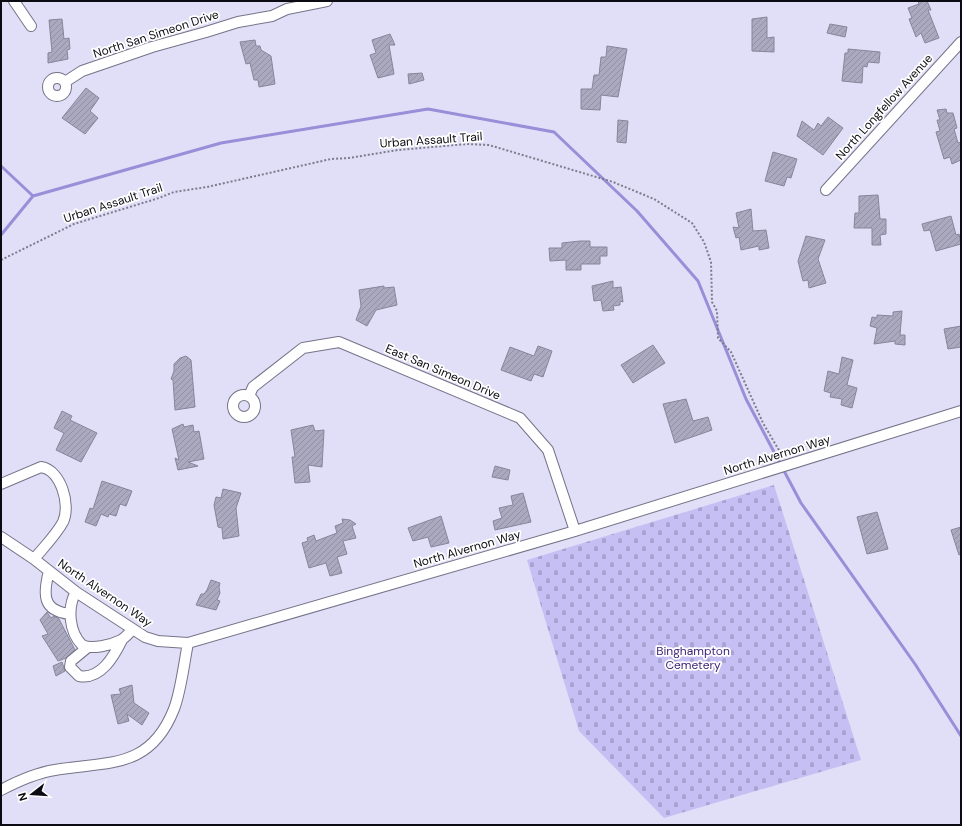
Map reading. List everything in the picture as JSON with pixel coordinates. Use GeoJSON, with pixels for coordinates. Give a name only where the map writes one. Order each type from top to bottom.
{"type":"FeatureCollection","features":[{"type":"Feature","properties":{"kind":"street"},"geometry":{"type":"LineString","coordinates":[[14,1],[31,26]]}},
{"type":"Feature","properties":{"kind":"street","name":"North San Simeon Drive"},"geometry":{"type":"LineString","coordinates":[[65,82],[82,71],[152,47],[206,32],[231,23],[272,16],[288,8],[327,1]]}},
{"type":"Feature","properties":{"kind":"street","name":"North Longfellow Avenue"},"geometry":{"type":"LineString","coordinates":[[826,190],[961,42]]}},
{"type":"Feature","properties":{"kind":"street","name":"East San Simeon Drive"},"geometry":{"type":"LineString","coordinates":[[249,396],[253,387],[303,348],[339,342],[520,418],[548,450],[575,531]]}},
{"type":"Feature","properties":{"kind":"street","name":"North Alvernon Way"},"geometry":{"type":"LineString","coordinates":[[1,537],[34,559],[76,592],[145,637],[158,641],[188,643],[575,531],[961,411]]}},
{"type":"Feature","properties":{"kind":"street"},"geometry":{"type":"LineString","coordinates":[[1,484],[41,467],[51,471],[60,482],[64,499],[64,520],[34,559]]}},
{"type":"Feature","properties":{"kind":"street"},"geometry":{"type":"LineString","coordinates":[[49,571],[45,589],[50,605],[54,611],[70,614]]}},
{"type":"Feature","properties":{"kind":"street"},"geometry":{"type":"LineString","coordinates":[[76,592],[70,605],[70,614],[77,638],[82,645],[88,647],[122,640]]}},
{"type":"Feature","properties":{"kind":"street"},"geometry":{"type":"LineString","coordinates":[[88,647],[71,661],[72,670],[79,676],[90,676],[99,671],[116,653],[122,640],[133,629]]}},
{"type":"Feature","properties":{"kind":"street"},"geometry":{"type":"LineString","coordinates":[[1,790],[21,780],[55,770],[103,765],[135,757],[158,737],[174,709],[188,643]]}},
{"type":"Feature","properties":{"kind":"path","name":"Urban Assault Trail"},"geometry":{"type":"LineString","coordinates":[[1,260],[74,224],[174,192],[207,187],[331,159],[349,158],[398,150],[467,144],[489,145],[613,182],[654,199],[692,223],[704,242],[711,262],[712,302],[717,311],[718,338],[731,352],[763,423],[788,466]]}},
{"type":"Feature","properties":{"kind":"green space","name":"Binghampton Cemetery"},"geometry":{"type":"Polygon","coordinates":[[[774,485],[861,760],[664,818],[579,731],[527,560],[774,485]]]}},
{"type":"Feature","properties":{"kind":"building"},"geometry":{"type":"Polygon","coordinates":[[[918,1],[927,1],[931,10],[928,10],[939,38],[925,43],[921,33],[916,37],[909,19],[912,18],[908,8],[919,4],[918,1]]]}},
{"type":"Feature","properties":{"kind":"building"},"geometry":{"type":"Polygon","coordinates":[[[767,17],[767,38],[774,37],[774,52],[752,51],[752,19],[767,17]]]}},
{"type":"Feature","properties":{"kind":"building"},"geometry":{"type":"Polygon","coordinates":[[[62,19],[64,39],[69,38],[70,49],[67,50],[68,59],[48,63],[48,53],[52,52],[49,20],[62,19]]]}},
{"type":"Feature","properties":{"kind":"building"},"geometry":{"type":"Polygon","coordinates":[[[830,24],[847,27],[845,37],[827,33],[830,24]]]}},
{"type":"Feature","properties":{"kind":"building"},"geometry":{"type":"Polygon","coordinates":[[[390,34],[395,45],[389,45],[394,74],[378,78],[370,55],[376,53],[372,40],[390,34]]]}},
{"type":"Feature","properties":{"kind":"building"},"geometry":{"type":"Polygon","coordinates":[[[255,40],[256,46],[260,46],[261,50],[271,56],[275,84],[259,87],[258,80],[254,80],[250,63],[246,64],[240,42],[255,40]]]}},
{"type":"Feature","properties":{"kind":"building"},"geometry":{"type":"Polygon","coordinates":[[[607,46],[627,49],[618,97],[601,95],[600,110],[581,109],[581,89],[592,89],[594,75],[599,75],[601,57],[606,57],[607,46]]]}},
{"type":"Feature","properties":{"kind":"building"},"geometry":{"type":"Polygon","coordinates":[[[848,49],[880,52],[879,63],[868,62],[867,67],[863,66],[862,83],[842,81],[845,53],[848,53],[848,49]]]}},
{"type":"Feature","properties":{"kind":"building"},"geometry":{"type":"Polygon","coordinates":[[[422,73],[424,80],[409,84],[408,74],[422,73]]]}},
{"type":"Feature","properties":{"kind":"building"},"geometry":{"type":"Polygon","coordinates":[[[86,88],[99,98],[90,111],[98,118],[85,134],[62,118],[86,88]]]}},
{"type":"Feature","properties":{"kind":"building"},"geometry":{"type":"Polygon","coordinates":[[[946,109],[947,113],[953,113],[957,128],[954,129],[958,143],[961,142],[961,160],[952,164],[950,157],[944,159],[936,132],[940,131],[937,120],[940,120],[937,110],[946,109]]]}},
{"type":"Feature","properties":{"kind":"building"},"geometry":{"type":"Polygon","coordinates":[[[828,117],[843,128],[823,155],[797,136],[802,121],[814,130],[818,123],[821,126],[828,117]]]}},
{"type":"Feature","properties":{"kind":"building"},"geometry":{"type":"Polygon","coordinates":[[[618,120],[628,121],[626,143],[617,142],[618,120]]]}},
{"type":"Feature","properties":{"kind":"building"},"geometry":{"type":"Polygon","coordinates":[[[773,152],[797,159],[791,178],[787,177],[784,186],[765,181],[773,152]]]}},
{"type":"Feature","properties":{"kind":"building"},"geometry":{"type":"Polygon","coordinates":[[[878,195],[880,219],[886,219],[886,234],[880,235],[881,245],[872,245],[872,228],[854,228],[855,213],[859,213],[859,196],[878,195]]]}},
{"type":"Feature","properties":{"kind":"building"},"geometry":{"type":"Polygon","coordinates":[[[751,209],[753,231],[766,230],[769,248],[759,250],[759,246],[741,250],[739,237],[736,238],[733,227],[739,228],[736,213],[751,209]]]}},
{"type":"Feature","properties":{"kind":"building"},"geometry":{"type":"Polygon","coordinates":[[[951,216],[956,235],[959,234],[961,244],[936,251],[930,230],[924,231],[922,224],[951,216]]]}},
{"type":"Feature","properties":{"kind":"building"},"geometry":{"type":"Polygon","coordinates":[[[806,236],[825,240],[818,259],[826,283],[809,288],[808,280],[803,281],[798,261],[806,236]]]}},
{"type":"Feature","properties":{"kind":"building"},"geometry":{"type":"Polygon","coordinates":[[[590,241],[590,247],[607,247],[607,256],[600,256],[600,264],[581,264],[581,270],[566,270],[566,260],[550,261],[549,248],[562,248],[562,243],[590,241]]]}},
{"type":"Feature","properties":{"kind":"building"},"geometry":{"type":"Polygon","coordinates":[[[613,281],[613,288],[621,287],[623,302],[620,301],[620,305],[613,306],[614,310],[603,311],[601,300],[594,301],[592,286],[613,281]]]}},
{"type":"Feature","properties":{"kind":"building"},"geometry":{"type":"Polygon","coordinates":[[[384,286],[384,288],[394,287],[397,305],[376,310],[367,326],[356,320],[361,306],[359,290],[384,286]]]}},
{"type":"Feature","properties":{"kind":"building"},"geometry":{"type":"Polygon","coordinates":[[[902,311],[900,335],[905,335],[905,345],[895,344],[895,341],[874,344],[877,328],[870,326],[872,317],[877,318],[877,315],[893,316],[893,312],[902,311]]]}},
{"type":"Feature","properties":{"kind":"building"},"geometry":{"type":"Polygon","coordinates":[[[961,326],[961,347],[948,349],[944,329],[961,326]]]}},
{"type":"Feature","properties":{"kind":"building"},"geometry":{"type":"Polygon","coordinates":[[[653,345],[665,363],[633,383],[621,365],[653,345]]]}},
{"type":"Feature","properties":{"kind":"building"},"geometry":{"type":"Polygon","coordinates":[[[538,346],[552,351],[543,377],[534,374],[531,381],[501,370],[510,347],[534,356],[538,346]]]}},
{"type":"Feature","properties":{"kind":"building"},"geometry":{"type":"Polygon","coordinates":[[[186,356],[191,360],[195,407],[175,410],[173,380],[171,379],[174,371],[174,364],[180,358],[186,356]]]}},
{"type":"Feature","properties":{"kind":"building"},"geometry":{"type":"Polygon","coordinates":[[[842,357],[853,360],[847,385],[857,388],[852,408],[841,405],[842,399],[830,397],[831,393],[824,391],[828,371],[839,374],[842,357]]]}},
{"type":"Feature","properties":{"kind":"building"},"geometry":{"type":"Polygon","coordinates":[[[686,399],[693,421],[708,417],[712,430],[675,443],[663,404],[686,399]]]}},
{"type":"Feature","properties":{"kind":"building"},"geometry":{"type":"Polygon","coordinates":[[[62,411],[72,416],[70,420],[97,433],[81,462],[56,450],[64,433],[54,428],[62,411]]]}},
{"type":"Feature","properties":{"kind":"building"},"geometry":{"type":"Polygon","coordinates":[[[183,424],[184,427],[193,425],[194,432],[199,431],[204,459],[188,462],[198,466],[178,470],[175,458],[179,460],[172,429],[183,424]]]}},
{"type":"Feature","properties":{"kind":"building"},"geometry":{"type":"Polygon","coordinates":[[[313,425],[315,431],[324,430],[322,467],[308,465],[310,482],[295,483],[292,457],[295,457],[291,430],[313,425]]]}},
{"type":"Feature","properties":{"kind":"building"},"geometry":{"type":"Polygon","coordinates":[[[495,466],[510,470],[508,480],[492,477],[495,466]]]}},
{"type":"Feature","properties":{"kind":"building"},"geometry":{"type":"Polygon","coordinates":[[[102,481],[132,491],[126,506],[120,504],[116,516],[109,514],[108,517],[101,514],[96,526],[85,522],[90,508],[93,509],[102,481]]]}},
{"type":"Feature","properties":{"kind":"building"},"geometry":{"type":"Polygon","coordinates":[[[223,489],[241,493],[236,508],[239,536],[223,539],[222,528],[218,527],[214,505],[216,497],[221,498],[223,489]]]}},
{"type":"Feature","properties":{"kind":"building"},"geometry":{"type":"Polygon","coordinates":[[[523,493],[531,522],[495,530],[493,521],[502,518],[499,508],[513,505],[511,496],[523,493]]]}},
{"type":"Feature","properties":{"kind":"building"},"geometry":{"type":"Polygon","coordinates":[[[877,512],[888,549],[867,554],[857,517],[877,512]]]}},
{"type":"Feature","properties":{"kind":"building"},"geometry":{"type":"Polygon","coordinates":[[[441,516],[449,543],[431,547],[428,537],[413,541],[408,528],[441,516]]]}},
{"type":"Feature","properties":{"kind":"building"},"geometry":{"type":"Polygon","coordinates":[[[342,519],[350,520],[356,524],[352,526],[356,538],[343,541],[347,554],[337,557],[342,573],[330,576],[326,563],[309,568],[302,543],[308,541],[307,538],[314,535],[316,541],[337,533],[335,526],[343,523],[342,519]]]}},
{"type":"Feature","properties":{"kind":"building"},"geometry":{"type":"Polygon","coordinates":[[[961,527],[961,554],[959,555],[951,530],[961,527]]]}},
{"type":"Feature","properties":{"kind":"building"},"geometry":{"type":"Polygon","coordinates":[[[211,580],[220,583],[220,593],[217,600],[220,601],[216,610],[196,605],[201,594],[204,594],[207,590],[211,580]]]}},
{"type":"Feature","properties":{"kind":"building"},"geometry":{"type":"Polygon","coordinates":[[[47,612],[51,618],[54,616],[59,619],[75,650],[66,658],[58,661],[42,636],[48,634],[40,620],[47,612]]]}},
{"type":"Feature","properties":{"kind":"building"},"geometry":{"type":"Polygon","coordinates":[[[62,662],[65,671],[56,676],[53,666],[62,662]]]}},
{"type":"Feature","properties":{"kind":"building"},"geometry":{"type":"Polygon","coordinates":[[[132,685],[134,703],[149,713],[142,725],[127,714],[129,721],[118,724],[111,695],[121,694],[119,689],[132,685]]]}},
{"type":"Feature","properties":{"kind":"waterway"},"geometry":{"type":"LineString","coordinates":[[1,235],[33,196],[221,143],[428,109],[554,132],[637,211],[698,281],[746,399],[801,503],[915,664],[961,736]]}},
{"type":"Feature","properties":{"kind":"waterway"},"geometry":{"type":"LineString","coordinates":[[1,166],[33,196]]}}]}
